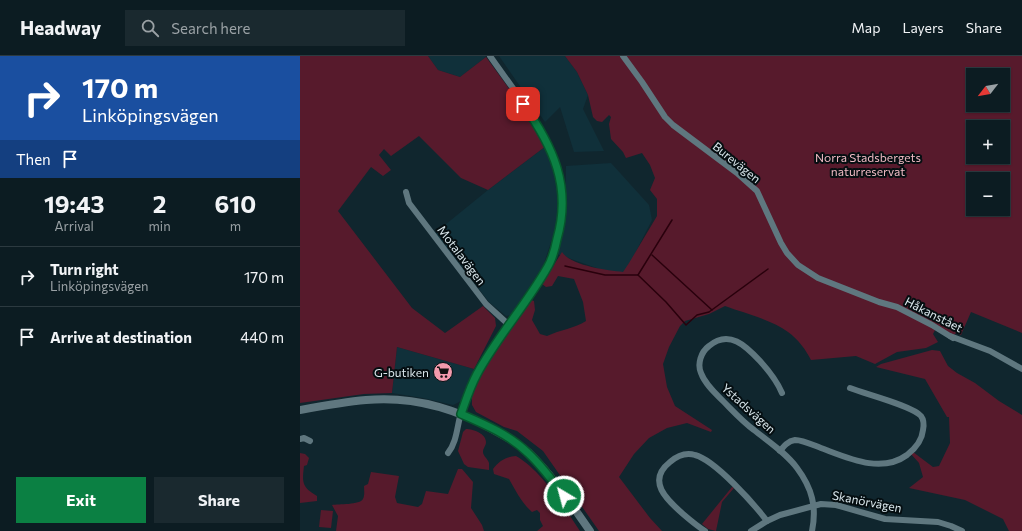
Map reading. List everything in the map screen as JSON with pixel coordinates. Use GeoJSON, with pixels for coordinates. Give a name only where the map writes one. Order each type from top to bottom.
{"type":"FeatureCollection","features":[{"type":"Feature","properties":{"kind":"street"},"geometry":{"type":"LineString","coordinates":[[448,453],[452,448],[461,414],[477,375],[548,267],[561,226],[562,193],[556,163],[546,138],[490,56]]}},
{"type":"Feature","properties":{"kind":"street","name":"Burevägen"},"geometry":{"type":"LineString","coordinates":[[623,56],[665,117],[673,125],[757,191],[780,243],[798,265],[808,273],[833,284]]}},
{"type":"Feature","properties":{"kind":"street","name":"Motalavägen"},"geometry":{"type":"LineString","coordinates":[[406,192],[409,203],[486,304],[509,325]]}},
{"type":"Feature","properties":{"kind":"street","name":"Håkanstået"},"geometry":{"type":"LineString","coordinates":[[833,284],[879,302],[897,307],[932,325],[953,338],[990,351],[1022,369]]}},
{"type":"Feature","properties":{"kind":"street","name":"Ystadsvägen"},"geometry":{"type":"LineString","coordinates":[[782,393],[778,384],[762,364],[745,346],[736,341],[722,339],[709,346],[703,352],[700,360],[700,372],[710,388],[739,417],[780,450],[805,479],[811,493],[814,506],[812,531]]}},
{"type":"Feature","properties":{"kind":"street"},"geometry":{"type":"LineString","coordinates":[[780,450],[787,443],[793,440],[814,445],[875,465],[895,462],[912,452],[919,444],[922,436],[924,424],[921,416],[912,409],[850,388]]}},
{"type":"Feature","properties":{"kind":"street"},"geometry":{"type":"LineString","coordinates":[[300,410],[368,400],[400,400],[426,404],[461,414],[502,434],[528,453],[549,475],[590,531]]}},
{"type":"Feature","properties":{"kind":"street"},"geometry":{"type":"LineString","coordinates":[[300,439],[304,438],[310,441]]}},
{"type":"Feature","properties":{"kind":"street"},"geometry":{"type":"LineString","coordinates":[[705,531],[667,499],[661,490],[658,481],[667,464],[680,455],[694,455],[709,462],[746,496],[767,521]]}},
{"type":"Feature","properties":{"kind":"street","name":"Skanörvägen"},"geometry":{"type":"LineString","coordinates":[[752,531],[767,521],[780,515],[821,504],[836,505],[885,519],[938,522],[962,531]]}},
{"type":"Feature","properties":{"kind":"shaded area"},"geometry":{"type":"Polygon","coordinates":[[[428,56],[486,57],[460,77],[438,70],[428,56]]]}},
{"type":"Feature","properties":{"kind":"shaded area"},"geometry":{"type":"Polygon","coordinates":[[[499,56],[565,56],[577,72],[588,95],[583,109],[604,151],[574,152],[560,107],[545,122],[499,56]]]}},
{"type":"Feature","properties":{"kind":"shaded area"},"geometry":{"type":"Polygon","coordinates":[[[546,146],[554,165],[559,194],[558,221],[543,266],[511,315],[506,316],[489,302],[435,233],[546,146]]]}},
{"type":"Feature","properties":{"kind":"shaded area"},"geometry":{"type":"Polygon","coordinates":[[[611,163],[649,205],[652,220],[625,273],[605,271],[557,254],[565,219],[566,166],[611,163]]]}},
{"type":"Feature","properties":{"kind":"shaded area"},"geometry":{"type":"Polygon","coordinates":[[[397,347],[474,369],[461,401],[453,405],[392,393],[397,347]]]}},
{"type":"Feature","properties":{"kind":"green space"},"geometry":{"type":"Polygon","coordinates":[[[300,56],[428,56],[438,70],[460,77],[486,57],[529,116],[546,146],[488,190],[461,178],[419,136],[391,156],[384,149],[379,155],[391,170],[383,176],[371,167],[338,211],[412,308],[445,333],[483,306],[495,318],[496,326],[474,369],[397,347],[392,393],[364,394],[300,403],[300,56]]]}},
{"type":"Feature","properties":{"kind":"green space","name":"Norra Stadsbergets naturreservat"},"geometry":{"type":"Polygon","coordinates":[[[565,56],[1022,56],[1022,333],[971,312],[961,335],[956,333],[954,335],[937,326],[933,334],[938,342],[926,348],[897,352],[875,364],[856,356],[811,360],[798,341],[781,328],[766,320],[725,306],[709,314],[685,321],[680,326],[669,347],[663,364],[667,387],[675,406],[712,430],[711,432],[687,423],[667,428],[649,438],[634,454],[619,477],[650,518],[662,531],[599,531],[543,451],[517,431],[504,427],[476,412],[472,405],[472,394],[479,376],[493,353],[531,300],[534,301],[535,310],[532,320],[540,334],[547,336],[586,321],[583,302],[574,279],[558,276],[552,286],[546,287],[542,284],[562,252],[573,261],[581,264],[623,272],[657,216],[657,199],[650,190],[655,178],[650,165],[642,153],[626,158],[623,152],[611,139],[609,124],[611,117],[609,115],[602,122],[597,121],[593,117],[588,95],[577,72],[565,56]]]}},
{"type":"Feature","properties":{"kind":"green space"},"geometry":{"type":"Polygon","coordinates":[[[932,350],[940,351],[948,366],[957,373],[975,383],[999,401],[1022,415],[1022,531],[1009,531],[1003,519],[965,500],[909,488],[923,477],[919,463],[911,454],[913,452],[933,467],[939,466],[950,443],[949,417],[947,417],[925,379],[876,367],[881,364],[932,350]]]}},
{"type":"Feature","properties":{"kind":"green space"},"geometry":{"type":"Polygon","coordinates":[[[466,429],[479,432],[484,437],[486,443],[483,452],[489,463],[489,470],[468,467],[464,464],[458,451],[463,432],[466,429]]]}},
{"type":"Feature","properties":{"kind":"green space"},"geometry":{"type":"Polygon","coordinates":[[[300,453],[305,454],[309,458],[307,465],[304,466],[303,481],[308,490],[317,496],[317,501],[300,503],[300,453]]]}},
{"type":"Feature","properties":{"kind":"green space"},"geometry":{"type":"Polygon","coordinates":[[[516,456],[534,470],[543,480],[559,500],[580,531],[537,531],[543,526],[540,520],[540,513],[537,510],[532,512],[528,508],[509,479],[494,474],[493,469],[500,462],[505,458],[516,456]]]}},
{"type":"Feature","properties":{"kind":"green space"},"geometry":{"type":"Polygon","coordinates":[[[458,469],[462,469],[473,482],[471,508],[482,525],[484,531],[336,531],[338,516],[332,505],[361,501],[364,496],[364,486],[368,484],[371,472],[399,476],[395,497],[397,503],[418,507],[422,504],[426,491],[448,494],[458,469]]]}},
{"type":"Feature","properties":{"kind":"green space"},"geometry":{"type":"Polygon","coordinates":[[[732,487],[734,488],[722,502],[716,531],[708,529],[702,524],[732,487]]]}},
{"type":"Feature","properties":{"kind":"green space"},"geometry":{"type":"Polygon","coordinates":[[[321,510],[333,511],[331,528],[319,527],[321,510]]]}},
{"type":"Feature","properties":{"kind":"waterway"},"geometry":{"type":"LineString","coordinates":[[565,266],[605,275],[638,275],[672,220]]}},
{"type":"Feature","properties":{"kind":"waterway"},"geometry":{"type":"LineString","coordinates":[[652,255],[712,310]]}},
{"type":"Feature","properties":{"kind":"waterway"},"geometry":{"type":"LineString","coordinates":[[638,275],[666,302],[686,325],[697,315],[709,312],[768,269]]}},
{"type":"Feature","properties":{"kind":"place","name":"G-butiken"},"geometry":{"type":"Point","coordinates":[443,372]}},
{"type":"Feature","properties":{"kind":"route"},"geometry":{"type":"LineString","coordinates":[[523,104],[546,138],[556,163],[562,193],[560,230],[548,267],[491,350],[469,391],[461,414],[478,421],[522,447],[549,475],[564,496]]}}]}
